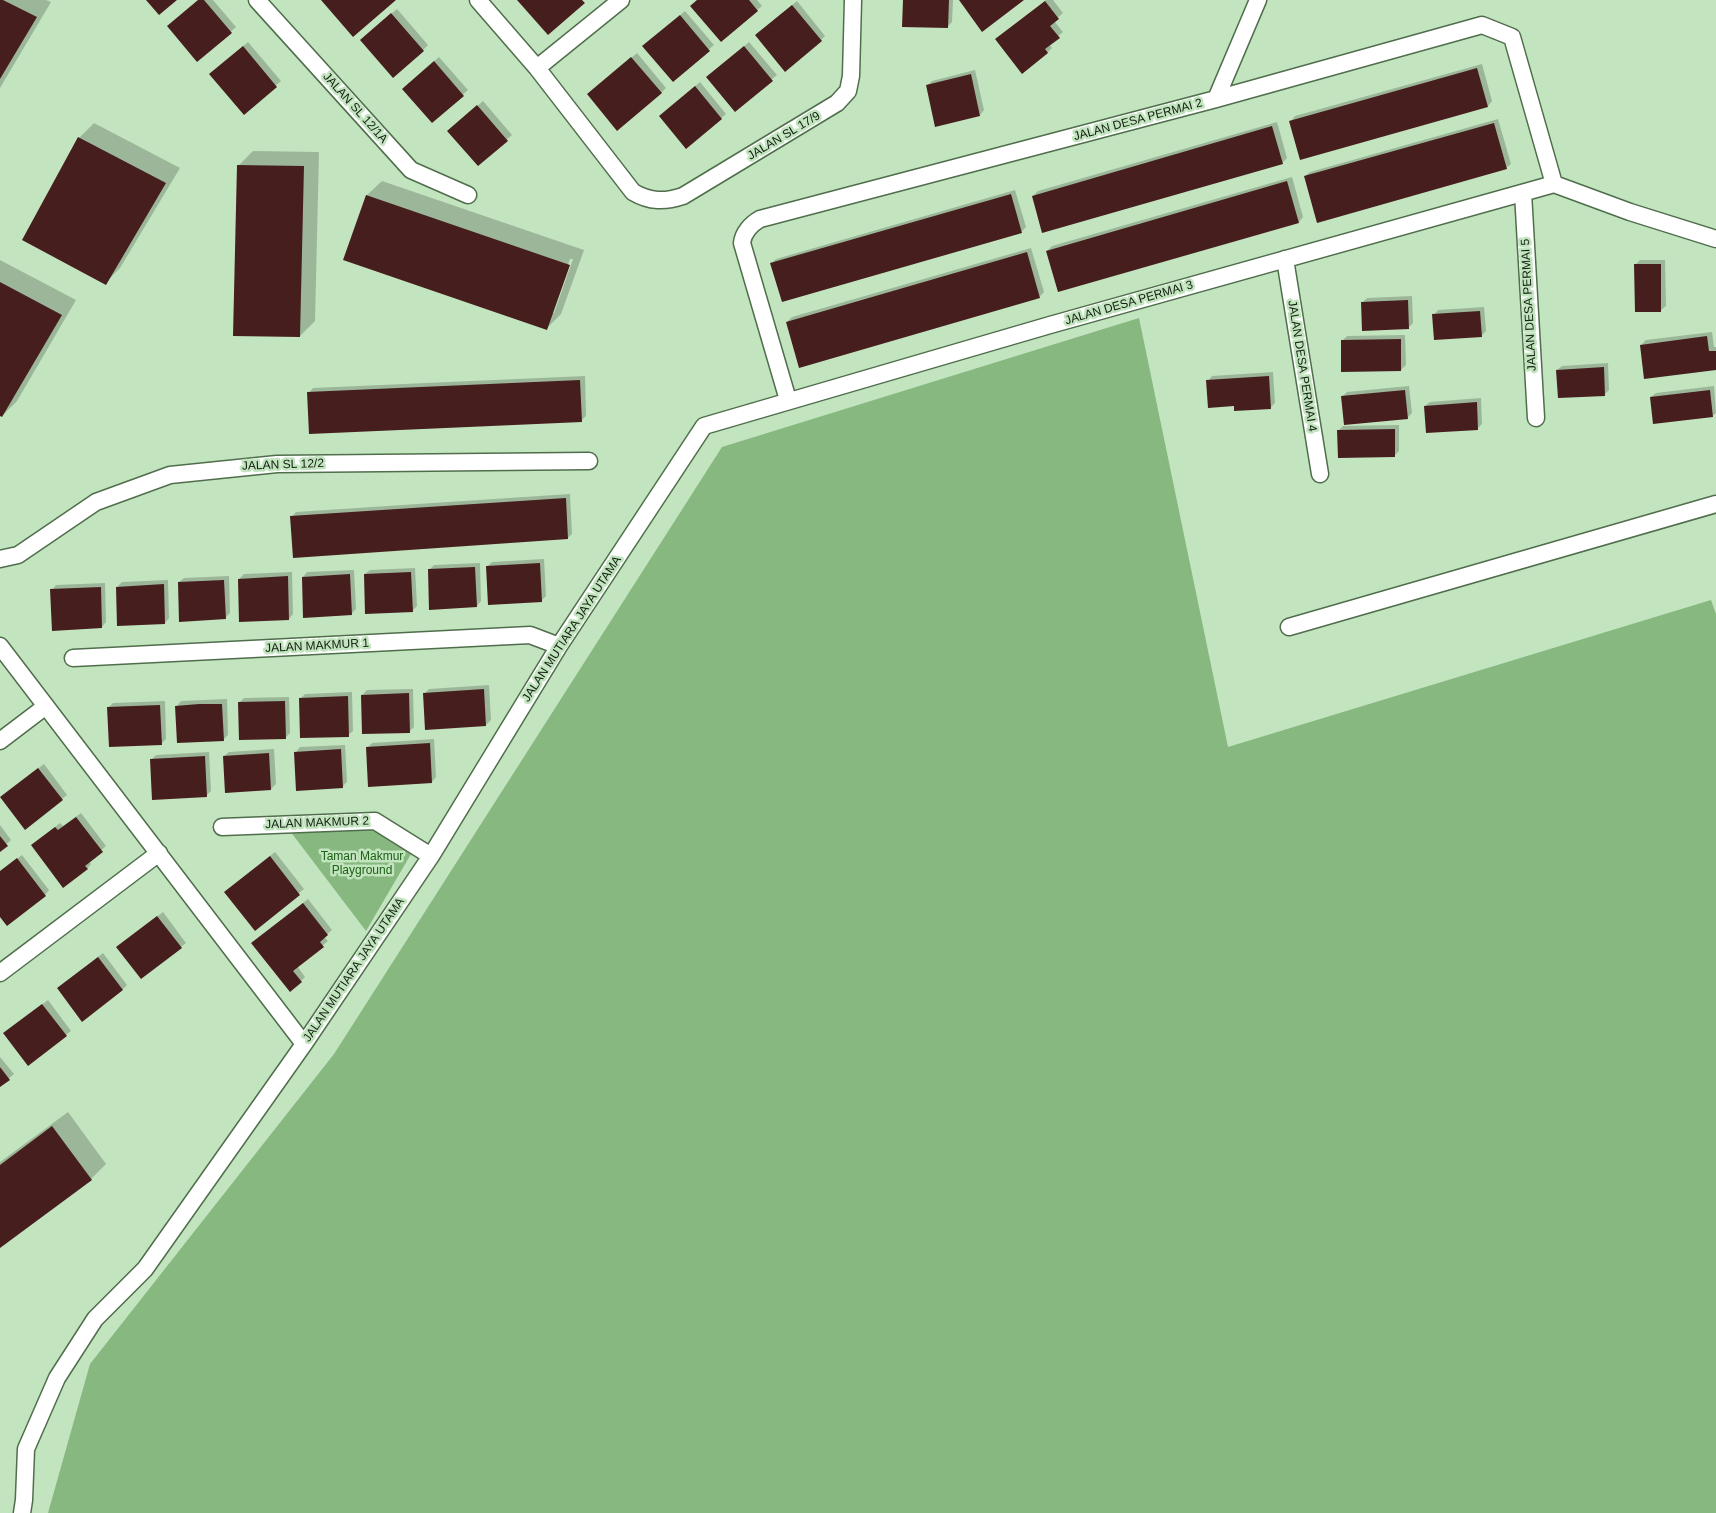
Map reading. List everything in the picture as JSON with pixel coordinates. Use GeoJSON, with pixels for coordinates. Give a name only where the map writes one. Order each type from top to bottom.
{"type":"FeatureCollection","features":[{"type":"Feature","properties":{"kind":"street","name":"JALAN SL 12/1A"},"geometry":{"type":"LineString","coordinates":[[257,0],[411,170],[468,195]]}},
{"type":"Feature","properties":{"kind":"street"},"geometry":{"type":"LineString","coordinates":[[478,0],[537,68],[622,0]]}},
{"type":"Feature","properties":{"kind":"street","name":"JALAN SL 17/9"},"geometry":{"type":"LineString","coordinates":[[537,68],[633,192],[639,196],[666,201],[683,196],[837,103],[848,91],[851,76],[853,0]]}},
{"type":"Feature","properties":{"kind":"street"},"geometry":{"type":"LineString","coordinates":[[1216,99],[1258,0]]}},
{"type":"Feature","properties":{"kind":"street","name":"JALAN DESA PERMAI 2"},"geometry":{"type":"LineString","coordinates":[[788,400],[742,243],[742,236],[760,219],[1216,99],[1482,25],[1512,37],[1554,184]]}},
{"type":"Feature","properties":{"kind":"street"},"geometry":{"type":"LineString","coordinates":[[1554,184],[1630,212],[1716,239]]}},
{"type":"Feature","properties":{"kind":"street","name":"JALAN DESA PERMAI 3"},"geometry":{"type":"LineString","coordinates":[[704,426],[788,400],[1554,184]]}},
{"type":"Feature","properties":{"kind":"street","name":"JALAN DESA PERMAI 5"},"geometry":{"type":"LineString","coordinates":[[1523,193],[1536,418]]}},
{"type":"Feature","properties":{"kind":"street","name":"JALAN DESA PERMAI 4"},"geometry":{"type":"LineString","coordinates":[[1285,259],[1320,474]]}},
{"type":"Feature","properties":{"kind":"street","name":"JALAN MUTIARA JAYA UTAMA"},"geometry":{"type":"LineString","coordinates":[[22,1513],[26,1449],[57,1378],[95,1319],[145,1269],[304,1044],[431,856],[559,646],[704,426]]}},
{"type":"Feature","properties":{"kind":"street","name":"JALAN SL 12/2"},"geometry":{"type":"LineString","coordinates":[[0,559],[18,555],[96,502],[170,474],[277,464],[589,461]]}},
{"type":"Feature","properties":{"kind":"street"},"geometry":{"type":"LineString","coordinates":[[1289,627],[1716,504]]}},
{"type":"Feature","properties":{"kind":"street","name":"JALAN MAKMUR 1"},"geometry":{"type":"LineString","coordinates":[[73,658],[530,635],[559,646]]}},
{"type":"Feature","properties":{"kind":"street"},"geometry":{"type":"LineString","coordinates":[[0,646],[304,1044]]}},
{"type":"Feature","properties":{"kind":"street"},"geometry":{"type":"LineString","coordinates":[[0,741],[46,706]]}},
{"type":"Feature","properties":{"kind":"street","name":"JALAN MAKMUR 2"},"geometry":{"type":"LineString","coordinates":[[222,827],[375,821],[431,856]]}},
{"type":"Feature","properties":{"kind":"street"},"geometry":{"type":"LineString","coordinates":[[0,973],[159,853]]}},
{"type":"Feature","properties":{"kind":"green space"},"geometry":{"type":"Polygon","coordinates":[[[1139,318],[1228,747],[1711,600],[1716,614],[1716,1513],[48,1513],[90,1364],[334,1054],[722,447],[1139,318]]]}},
{"type":"Feature","properties":{"kind":"green space","name":"Taman Makmur Playground"},"geometry":{"type":"Polygon","coordinates":[[[373,827],[411,854],[366,931],[290,831],[373,827]]]}},
{"type":"Feature","properties":{"kind":"building"},"geometry":{"type":"Polygon","coordinates":[[[0,0],[37,17],[0,79],[0,0]]]}},
{"type":"Feature","properties":{"kind":"building"},"geometry":{"type":"Polygon","coordinates":[[[146,0],[177,0],[159,15],[146,0]]]}},
{"type":"Feature","properties":{"kind":"building"},"geometry":{"type":"Polygon","coordinates":[[[198,0],[204,0],[232,33],[197,62],[167,26],[198,0]]]}},
{"type":"Feature","properties":{"kind":"building"},"geometry":{"type":"Polygon","coordinates":[[[321,0],[396,0],[353,37],[321,0]]]}},
{"type":"Feature","properties":{"kind":"building"},"geometry":{"type":"Polygon","coordinates":[[[517,0],[582,0],[585,3],[548,35],[517,0]]]}},
{"type":"Feature","properties":{"kind":"building"},"geometry":{"type":"Polygon","coordinates":[[[697,0],[749,0],[758,11],[721,42],[690,6],[697,0]]]}},
{"type":"Feature","properties":{"kind":"building"},"geometry":{"type":"Polygon","coordinates":[[[903,0],[949,0],[948,28],[902,27],[903,0]]]}},
{"type":"Feature","properties":{"kind":"building"},"geometry":{"type":"Polygon","coordinates":[[[959,0],[1024,0],[982,32],[959,0]]]}},
{"type":"Feature","properties":{"kind":"building"},"geometry":{"type":"Polygon","coordinates":[[[1045,1],[1059,19],[1050,26],[1060,38],[1045,49],[1048,53],[1022,74],[995,39],[1045,1]]]}},
{"type":"Feature","properties":{"kind":"building"},"geometry":{"type":"Polygon","coordinates":[[[792,5],[822,41],[785,72],[755,35],[792,5]]]}},
{"type":"Feature","properties":{"kind":"building"},"geometry":{"type":"Polygon","coordinates":[[[391,13],[424,51],[393,78],[360,40],[391,13]]]}},
{"type":"Feature","properties":{"kind":"building"},"geometry":{"type":"Polygon","coordinates":[[[680,15],[710,51],[673,82],[642,46],[680,15]]]}},
{"type":"Feature","properties":{"kind":"building"},"geometry":{"type":"Polygon","coordinates":[[[243,46],[277,87],[244,115],[209,74],[243,46]]]}},
{"type":"Feature","properties":{"kind":"building"},"geometry":{"type":"Polygon","coordinates":[[[744,46],[773,81],[735,112],[706,77],[744,46]]]}},
{"type":"Feature","properties":{"kind":"building"},"geometry":{"type":"Polygon","coordinates":[[[631,57],[662,93],[617,131],[587,94],[631,57]]]}},
{"type":"Feature","properties":{"kind":"building"},"geometry":{"type":"Polygon","coordinates":[[[434,61],[464,96],[432,123],[402,89],[434,61]]]}},
{"type":"Feature","properties":{"kind":"building"},"geometry":{"type":"Polygon","coordinates":[[[1477,68],[1488,107],[1300,160],[1289,121],[1477,68]]]}},
{"type":"Feature","properties":{"kind":"building"},"geometry":{"type":"Polygon","coordinates":[[[971,74],[980,116],[935,127],[926,85],[971,74]]]}},
{"type":"Feature","properties":{"kind":"building"},"geometry":{"type":"Polygon","coordinates":[[[695,86],[722,119],[686,149],[659,116],[695,86]]]}},
{"type":"Feature","properties":{"kind":"building"},"geometry":{"type":"Polygon","coordinates":[[[477,105],[508,141],[478,166],[447,131],[477,105]]]}},
{"type":"Feature","properties":{"kind":"building"},"geometry":{"type":"Polygon","coordinates":[[[1494,123],[1507,169],[1317,223],[1304,176],[1494,123]]]}},
{"type":"Feature","properties":{"kind":"building"},"geometry":{"type":"Polygon","coordinates":[[[1272,126],[1283,164],[1042,233],[1032,196],[1272,126]]]}},
{"type":"Feature","properties":{"kind":"building"},"geometry":{"type":"Polygon","coordinates":[[[78,137],[166,183],[106,285],[22,240],[78,137]]]}},
{"type":"Feature","properties":{"kind":"building"},"geometry":{"type":"Polygon","coordinates":[[[237,165],[304,166],[300,337],[233,336],[237,165]]]}},
{"type":"Feature","properties":{"kind":"building"},"geometry":{"type":"Polygon","coordinates":[[[1287,181],[1299,223],[1058,292],[1046,251],[1287,181]]]}},
{"type":"Feature","properties":{"kind":"building"},"geometry":{"type":"Polygon","coordinates":[[[1011,194],[1022,233],[782,302],[770,263],[1011,194]]]}},
{"type":"Feature","properties":{"kind":"building"},"geometry":{"type":"Polygon","coordinates":[[[366,195],[570,265],[547,330],[343,260],[366,195]]]}},
{"type":"Feature","properties":{"kind":"building"},"geometry":{"type":"Polygon","coordinates":[[[1027,252],[1040,298],[799,368],[786,322],[1027,252]]]}},
{"type":"Feature","properties":{"kind":"building"},"geometry":{"type":"Polygon","coordinates":[[[1634,264],[1661,264],[1661,312],[1635,312],[1634,264]]]}},
{"type":"Feature","properties":{"kind":"building"},"geometry":{"type":"Polygon","coordinates":[[[0,282],[62,315],[2,417],[0,416],[0,282]]]}},
{"type":"Feature","properties":{"kind":"building"},"geometry":{"type":"Polygon","coordinates":[[[1408,300],[1409,329],[1362,331],[1361,302],[1408,300]]]}},
{"type":"Feature","properties":{"kind":"building"},"geometry":{"type":"Polygon","coordinates":[[[1480,311],[1482,337],[1434,340],[1432,314],[1480,311]]]}},
{"type":"Feature","properties":{"kind":"building"},"geometry":{"type":"Polygon","coordinates":[[[1707,336],[1709,351],[1716,351],[1716,370],[1644,379],[1640,345],[1707,336]]]}},
{"type":"Feature","properties":{"kind":"building"},"geometry":{"type":"Polygon","coordinates":[[[1401,339],[1401,371],[1341,372],[1341,340],[1401,339]]]}},
{"type":"Feature","properties":{"kind":"building"},"geometry":{"type":"Polygon","coordinates":[[[1604,367],[1605,396],[1558,398],[1556,370],[1604,367]]]}},
{"type":"Feature","properties":{"kind":"building"},"geometry":{"type":"Polygon","coordinates":[[[1269,376],[1271,409],[1234,411],[1234,406],[1208,408],[1206,380],[1269,376]]]}},
{"type":"Feature","properties":{"kind":"building"},"geometry":{"type":"Polygon","coordinates":[[[580,380],[582,422],[309,434],[307,392],[580,380]]]}},
{"type":"Feature","properties":{"kind":"building"},"geometry":{"type":"Polygon","coordinates":[[[1405,390],[1408,419],[1344,425],[1341,396],[1405,390]]]}},
{"type":"Feature","properties":{"kind":"building"},"geometry":{"type":"Polygon","coordinates":[[[1710,390],[1713,417],[1653,424],[1650,397],[1710,390]]]}},
{"type":"Feature","properties":{"kind":"building"},"geometry":{"type":"Polygon","coordinates":[[[1477,402],[1478,430],[1426,433],[1424,406],[1477,402]]]}},
{"type":"Feature","properties":{"kind":"building"},"geometry":{"type":"Polygon","coordinates":[[[1395,429],[1395,457],[1338,458],[1337,430],[1395,429]]]}},
{"type":"Feature","properties":{"kind":"building"},"geometry":{"type":"Polygon","coordinates":[[[566,498],[568,539],[293,558],[290,516],[566,498]]]}},
{"type":"Feature","properties":{"kind":"building"},"geometry":{"type":"Polygon","coordinates":[[[540,563],[542,602],[488,605],[486,566],[540,563]]]}},
{"type":"Feature","properties":{"kind":"building"},"geometry":{"type":"Polygon","coordinates":[[[475,567],[477,607],[429,610],[428,569],[475,567]]]}},
{"type":"Feature","properties":{"kind":"building"},"geometry":{"type":"Polygon","coordinates":[[[411,572],[413,612],[365,614],[364,574],[411,572]]]}},
{"type":"Feature","properties":{"kind":"building"},"geometry":{"type":"Polygon","coordinates":[[[350,574],[352,615],[303,618],[302,577],[350,574]]]}},
{"type":"Feature","properties":{"kind":"building"},"geometry":{"type":"Polygon","coordinates":[[[288,576],[289,620],[239,622],[238,579],[288,576]]]}},
{"type":"Feature","properties":{"kind":"building"},"geometry":{"type":"Polygon","coordinates":[[[224,580],[226,619],[179,622],[178,582],[224,580]]]}},
{"type":"Feature","properties":{"kind":"building"},"geometry":{"type":"Polygon","coordinates":[[[164,584],[165,624],[117,626],[116,587],[164,584]]]}},
{"type":"Feature","properties":{"kind":"building"},"geometry":{"type":"Polygon","coordinates":[[[101,587],[102,628],[52,631],[50,589],[101,587]]]}},
{"type":"Feature","properties":{"kind":"building"},"geometry":{"type":"Polygon","coordinates":[[[484,689],[486,726],[425,730],[423,693],[484,689]]]}},
{"type":"Feature","properties":{"kind":"building"},"geometry":{"type":"Polygon","coordinates":[[[409,693],[410,733],[362,734],[361,695],[409,693]]]}},
{"type":"Feature","properties":{"kind":"building"},"geometry":{"type":"Polygon","coordinates":[[[348,696],[349,737],[300,738],[299,698],[348,696]]]}},
{"type":"Feature","properties":{"kind":"building"},"geometry":{"type":"Polygon","coordinates":[[[285,701],[286,739],[239,740],[238,702],[285,701]]]}},
{"type":"Feature","properties":{"kind":"building"},"geometry":{"type":"Polygon","coordinates":[[[222,704],[224,741],[177,743],[175,706],[222,704]]]}},
{"type":"Feature","properties":{"kind":"building"},"geometry":{"type":"Polygon","coordinates":[[[160,705],[162,745],[109,747],[107,707],[160,705]]]}},
{"type":"Feature","properties":{"kind":"building"},"geometry":{"type":"Polygon","coordinates":[[[430,743],[432,783],[368,787],[366,747],[430,743]]]}},
{"type":"Feature","properties":{"kind":"building"},"geometry":{"type":"Polygon","coordinates":[[[341,749],[343,788],[296,791],[294,752],[341,749]]]}},
{"type":"Feature","properties":{"kind":"building"},"geometry":{"type":"Polygon","coordinates":[[[269,753],[271,790],[225,793],[223,756],[269,753]]]}},
{"type":"Feature","properties":{"kind":"building"},"geometry":{"type":"Polygon","coordinates":[[[205,756],[207,797],[152,800],[150,759],[205,756]]]}},
{"type":"Feature","properties":{"kind":"building"},"geometry":{"type":"Polygon","coordinates":[[[38,768],[63,800],[25,830],[0,797],[38,768]]]}},
{"type":"Feature","properties":{"kind":"building"},"geometry":{"type":"Polygon","coordinates":[[[76,817],[103,852],[85,866],[88,869],[63,888],[31,845],[55,827],[58,830],[76,817]]]}},
{"type":"Feature","properties":{"kind":"building"},"geometry":{"type":"Polygon","coordinates":[[[0,836],[8,846],[0,852],[0,836]]]}},
{"type":"Feature","properties":{"kind":"building"},"geometry":{"type":"Polygon","coordinates":[[[270,856],[300,895],[255,931],[224,892],[270,856]]]}},
{"type":"Feature","properties":{"kind":"building"},"geometry":{"type":"Polygon","coordinates":[[[17,858],[46,896],[7,926],[0,917],[0,871],[17,858]]]}},
{"type":"Feature","properties":{"kind":"building"},"geometry":{"type":"Polygon","coordinates":[[[303,903],[328,935],[320,942],[324,947],[293,971],[302,982],[290,992],[251,943],[303,903]]]}},
{"type":"Feature","properties":{"kind":"building"},"geometry":{"type":"Polygon","coordinates":[[[157,916],[182,948],[141,979],[116,947],[157,916]]]}},
{"type":"Feature","properties":{"kind":"building"},"geometry":{"type":"Polygon","coordinates":[[[98,957],[123,990],[82,1022],[57,988],[98,957]]]}},
{"type":"Feature","properties":{"kind":"building"},"geometry":{"type":"Polygon","coordinates":[[[42,1004],[67,1036],[28,1066],[3,1033],[42,1004]]]}},
{"type":"Feature","properties":{"kind":"building"},"geometry":{"type":"Polygon","coordinates":[[[0,1067],[10,1080],[0,1087],[0,1067]]]}},
{"type":"Feature","properties":{"kind":"building"},"geometry":{"type":"Polygon","coordinates":[[[52,1126],[92,1180],[0,1248],[0,1165],[52,1126]]]}}]}
